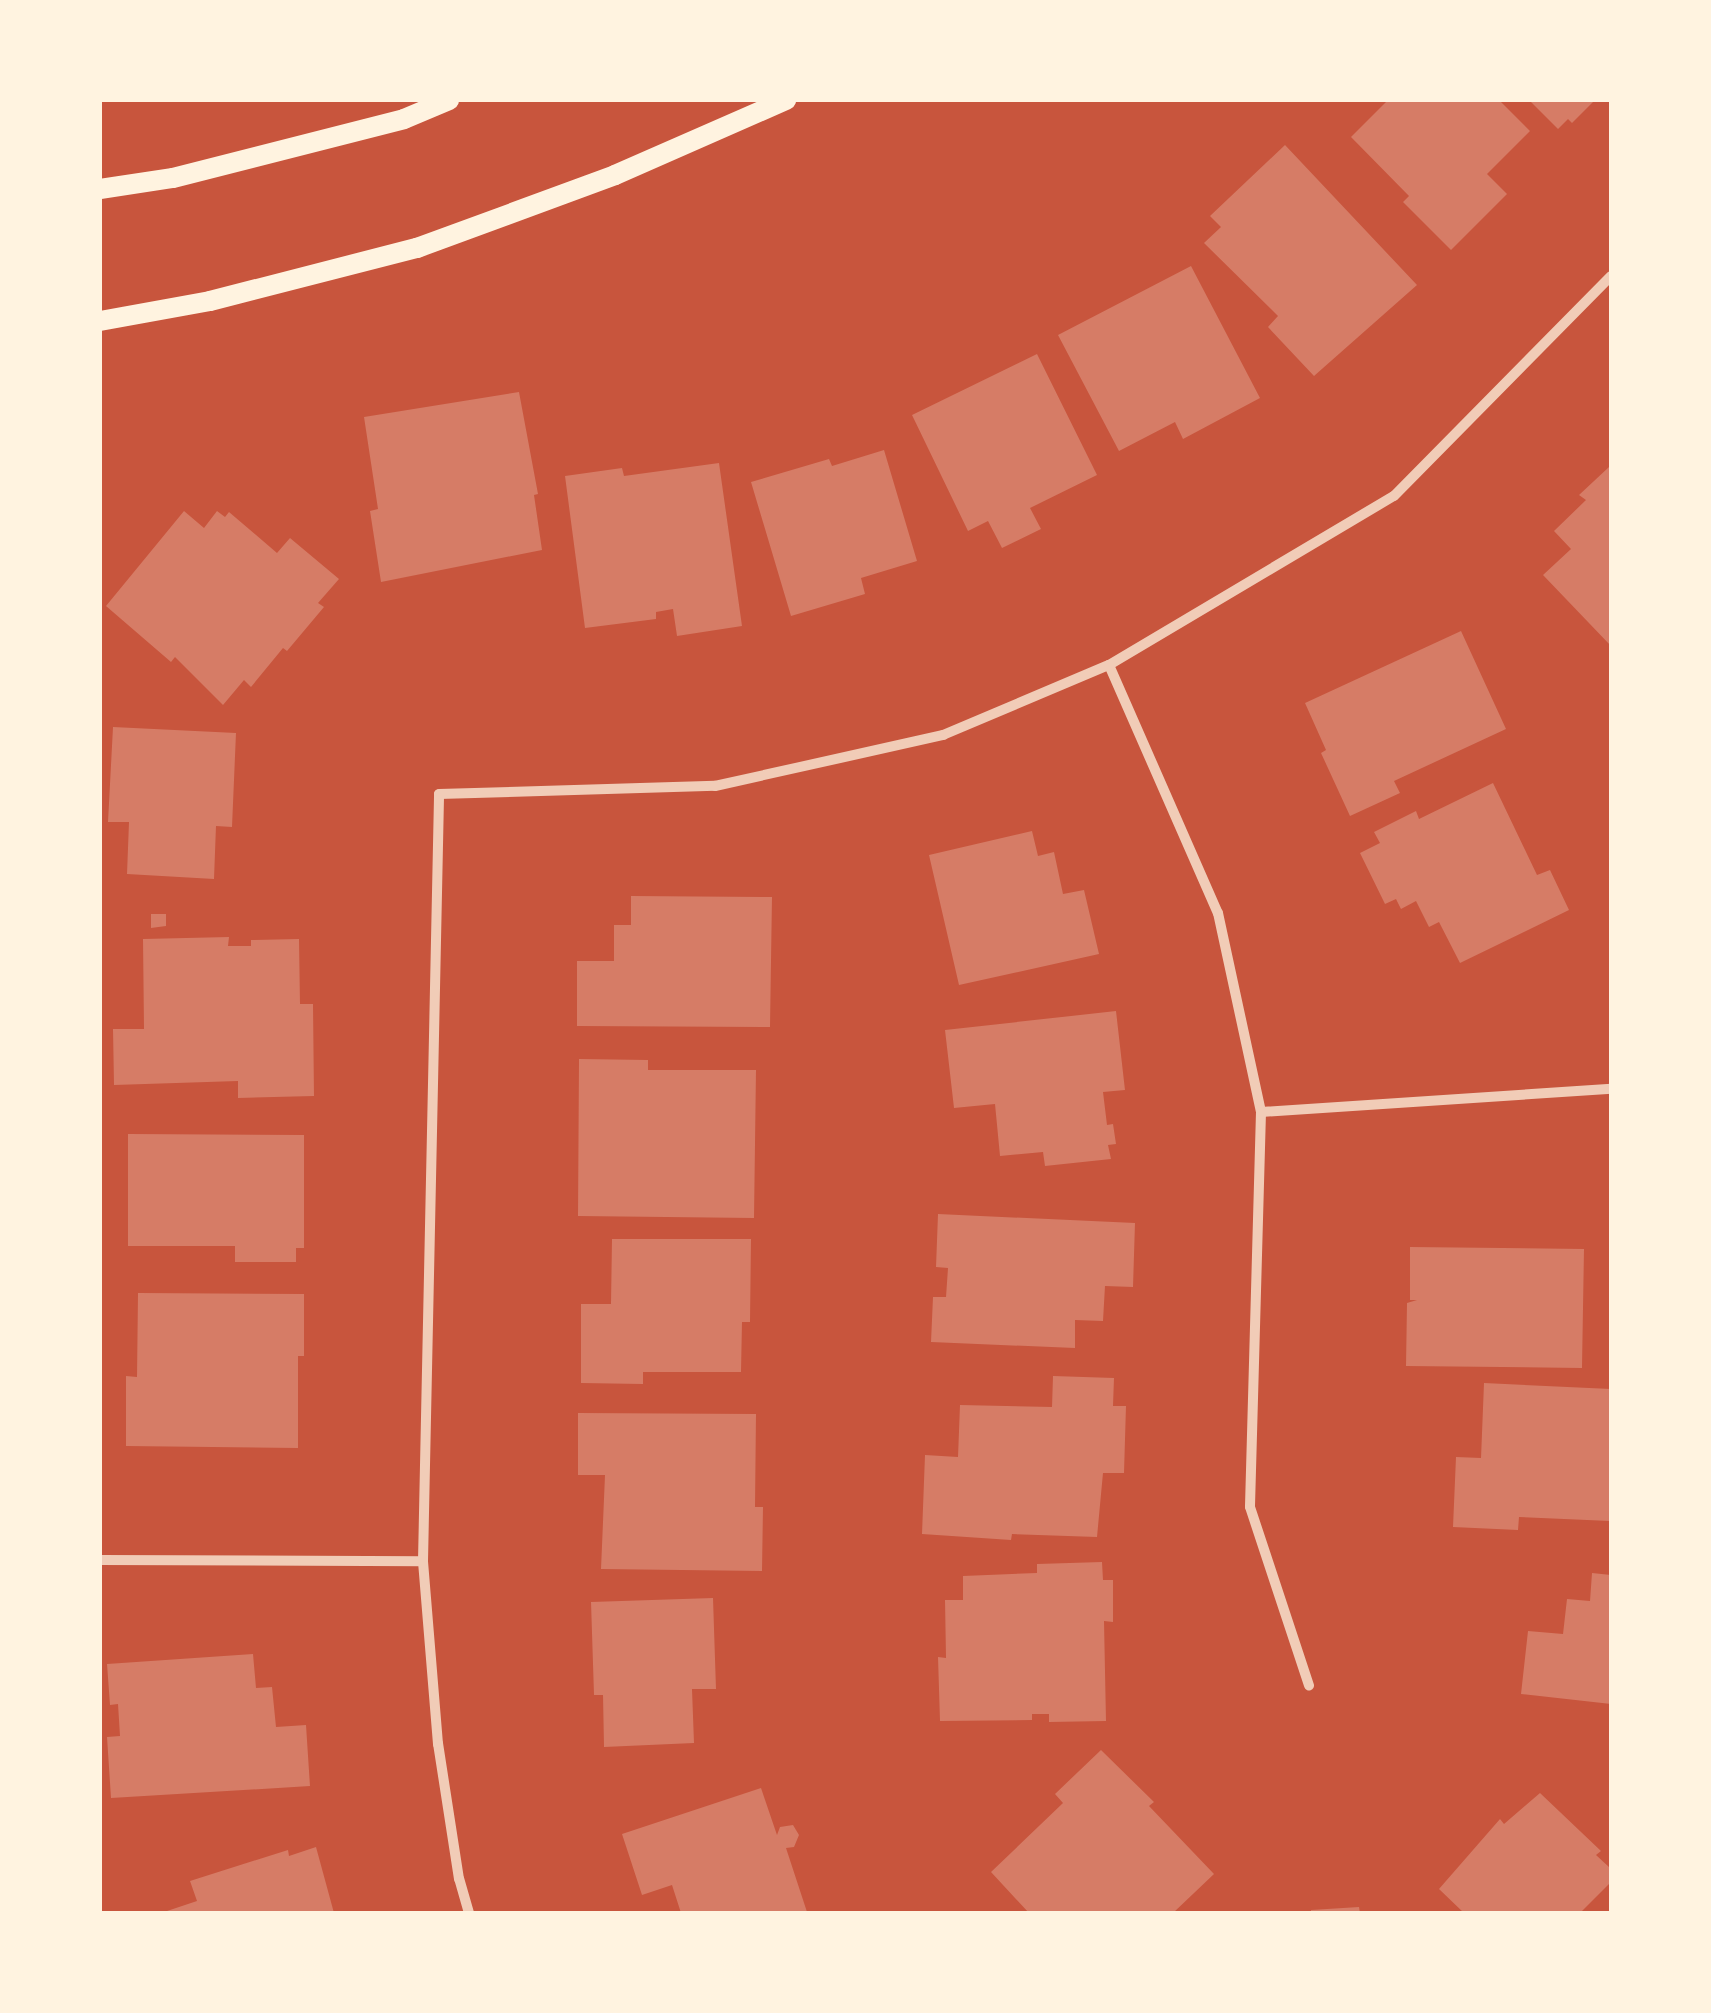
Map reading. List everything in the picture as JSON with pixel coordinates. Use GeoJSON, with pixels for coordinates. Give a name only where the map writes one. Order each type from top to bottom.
{"type":"FeatureCollection","features":[{"type":"Feature","properties":{"kind":"main road"},"geometry":{"type":"LineString","coordinates":[[100,189],[173,178],[404,119],[449,100]]}},
{"type":"Feature","properties":{"kind":"main road"},"geometry":{"type":"LineString","coordinates":[[100,321],[210,301],[417,248],[616,175],[786,100]]}},
{"type":"Feature","properties":{"kind":"street"},"geometry":{"type":"LineString","coordinates":[[469,1913],[458,1880],[438,1744],[423,1561],[439,794],[716,786],[943,735],[1109,665],[1394,496],[1611,276]]}},
{"type":"Feature","properties":{"kind":"street"},"geometry":{"type":"LineString","coordinates":[[1109,665],[1218,912],[1261,1112],[1250,1507],[1309,1685]]}},
{"type":"Feature","properties":{"kind":"street"},"geometry":{"type":"LineString","coordinates":[[1261,1112],[1611,1089]]}},
{"type":"Feature","properties":{"kind":"street"},"geometry":{"type":"LineString","coordinates":[[100,1560],[423,1561]]}},
{"type":"Feature","properties":{"kind":"building"},"geometry":{"type":"Polygon","coordinates":[[[1388,100],[1499,100],[1530,131],[1487,174],[1507,194],[1451,250],[1403,202],[1409,196],[1351,137],[1388,100]]]}},
{"type":"Feature","properties":{"kind":"building"},"geometry":{"type":"Polygon","coordinates":[[[1529,100],[1595,100],[1572,123],[1568,119],[1558,129],[1529,100]]]}},
{"type":"Feature","properties":{"kind":"building"},"geometry":{"type":"Polygon","coordinates":[[[1285,145],[1417,285],[1314,376],[1268,327],[1278,316],[1204,243],[1221,227],[1210,216],[1285,145]]]}},
{"type":"Feature","properties":{"kind":"building"},"geometry":{"type":"Polygon","coordinates":[[[1191,266],[1260,398],[1183,439],[1175,422],[1119,451],[1058,335],[1191,266]]]}},
{"type":"Feature","properties":{"kind":"building"},"geometry":{"type":"Polygon","coordinates":[[[1037,354],[1097,475],[1030,508],[1041,529],[1002,548],[988,521],[968,531],[912,415],[1037,354]]]}},
{"type":"Feature","properties":{"kind":"building"},"geometry":{"type":"Polygon","coordinates":[[[519,392],[538,494],[534,495],[542,550],[381,582],[370,511],[378,509],[364,417],[519,392]]]}},
{"type":"Feature","properties":{"kind":"building"},"geometry":{"type":"Polygon","coordinates":[[[884,450],[917,561],[861,578],[865,594],[791,616],[751,482],[829,459],[832,466],[884,450]]]}},
{"type":"Feature","properties":{"kind":"building"},"geometry":{"type":"Polygon","coordinates":[[[719,463],[742,626],[677,636],[673,609],[656,612],[656,619],[585,628],[565,476],[622,468],[624,476],[719,463]]]}},
{"type":"Feature","properties":{"kind":"building"},"geometry":{"type":"Polygon","coordinates":[[[1609,467],[1611,646],[1543,575],[1571,549],[1554,531],[1586,500],[1579,495],[1609,467]]]}},
{"type":"Feature","properties":{"kind":"building"},"geometry":{"type":"Polygon","coordinates":[[[184,511],[204,528],[217,511],[225,517],[229,512],[277,553],[290,538],[339,579],[318,603],[324,607],[287,651],[283,648],[251,687],[244,680],[223,705],[175,657],[171,662],[106,606],[184,511]]]}},
{"type":"Feature","properties":{"kind":"building"},"geometry":{"type":"Polygon","coordinates":[[[1461,631],[1506,729],[1394,781],[1400,793],[1350,816],[1321,753],[1326,750],[1305,703],[1461,631]]]}},
{"type":"Feature","properties":{"kind":"building"},"geometry":{"type":"Polygon","coordinates":[[[113,727],[236,733],[232,827],[216,826],[214,879],[127,874],[129,822],[108,822],[113,727]]]}},
{"type":"Feature","properties":{"kind":"building"},"geometry":{"type":"Polygon","coordinates":[[[1493,783],[1537,875],[1550,870],[1569,910],[1460,963],[1439,922],[1429,927],[1416,901],[1401,909],[1396,899],[1385,904],[1360,853],[1380,843],[1374,832],[1416,811],[1419,819],[1493,783]]]}},
{"type":"Feature","properties":{"kind":"building"},"geometry":{"type":"Polygon","coordinates":[[[1032,831],[1038,856],[1054,852],[1063,894],[1084,890],[1099,954],[959,985],[929,855],[1032,831]]]}},
{"type":"Feature","properties":{"kind":"building"},"geometry":{"type":"Polygon","coordinates":[[[631,896],[772,897],[770,1027],[577,1026],[577,961],[614,961],[614,925],[631,925],[631,896]]]}},
{"type":"Feature","properties":{"kind":"building"},"geometry":{"type":"Polygon","coordinates":[[[151,914],[166,914],[166,926],[151,928],[151,914]]]}},
{"type":"Feature","properties":{"kind":"building"},"geometry":{"type":"Polygon","coordinates":[[[229,937],[228,946],[251,946],[251,940],[299,939],[300,1004],[313,1004],[314,1096],[238,1098],[238,1081],[114,1085],[113,1029],[144,1029],[143,939],[229,937]]]}},
{"type":"Feature","properties":{"kind":"building"},"geometry":{"type":"Polygon","coordinates":[[[1116,1011],[1125,1090],[1103,1092],[1107,1125],[1113,1124],[1116,1144],[1108,1145],[1111,1159],[1045,1166],[1043,1152],[1000,1156],[995,1104],[954,1108],[945,1030],[1116,1011]]]}},
{"type":"Feature","properties":{"kind":"building"},"geometry":{"type":"Polygon","coordinates":[[[579,1059],[648,1060],[648,1070],[756,1070],[754,1218],[578,1216],[579,1059]]]}},
{"type":"Feature","properties":{"kind":"building"},"geometry":{"type":"Polygon","coordinates":[[[128,1134],[304,1135],[304,1248],[296,1248],[296,1262],[235,1262],[235,1246],[128,1246],[128,1134]]]}},
{"type":"Feature","properties":{"kind":"building"},"geometry":{"type":"Polygon","coordinates":[[[938,1214],[1135,1223],[1133,1287],[1105,1286],[1103,1321],[1075,1320],[1075,1348],[931,1342],[933,1297],[946,1297],[948,1268],[936,1267],[938,1214]]]}},
{"type":"Feature","properties":{"kind":"building"},"geometry":{"type":"Polygon","coordinates":[[[612,1239],[751,1239],[750,1322],[742,1322],[741,1372],[643,1372],[643,1384],[581,1383],[581,1304],[611,1304],[612,1239]]]}},
{"type":"Feature","properties":{"kind":"building"},"geometry":{"type":"Polygon","coordinates":[[[1410,1247],[1584,1249],[1582,1368],[1406,1366],[1407,1303],[1417,1300],[1410,1300],[1410,1247]]]}},
{"type":"Feature","properties":{"kind":"building"},"geometry":{"type":"Polygon","coordinates":[[[138,1293],[304,1294],[304,1356],[298,1356],[298,1448],[126,1446],[126,1376],[137,1377],[138,1293]]]}},
{"type":"Feature","properties":{"kind":"building"},"geometry":{"type":"Polygon","coordinates":[[[1053,1376],[1114,1378],[1113,1406],[1126,1406],[1124,1473],[1103,1473],[1097,1537],[1012,1534],[1011,1540],[922,1534],[925,1455],[958,1457],[960,1405],[1052,1407],[1053,1376]]]}},
{"type":"Feature","properties":{"kind":"building"},"geometry":{"type":"Polygon","coordinates":[[[1484,1383],[1611,1389],[1610,1521],[1519,1517],[1518,1530],[1453,1527],[1456,1457],[1481,1458],[1484,1383]]]}},
{"type":"Feature","properties":{"kind":"building"},"geometry":{"type":"Polygon","coordinates":[[[578,1413],[756,1414],[755,1507],[763,1507],[762,1571],[601,1569],[605,1475],[578,1475],[578,1413]]]}},
{"type":"Feature","properties":{"kind":"building"},"geometry":{"type":"Polygon","coordinates":[[[1102,1562],[1103,1580],[1113,1580],[1113,1622],[1104,1621],[1106,1721],[1049,1722],[1049,1714],[1032,1714],[1032,1720],[940,1721],[938,1657],[946,1658],[945,1600],[963,1600],[963,1576],[1037,1573],[1037,1564],[1102,1562]]]}},
{"type":"Feature","properties":{"kind":"building"},"geometry":{"type":"Polygon","coordinates":[[[1592,1573],[1611,1575],[1611,1704],[1521,1694],[1528,1631],[1563,1634],[1567,1599],[1590,1601],[1592,1573]]]}},
{"type":"Feature","properties":{"kind":"building"},"geometry":{"type":"Polygon","coordinates":[[[713,1598],[716,1689],[692,1689],[694,1743],[604,1747],[603,1695],[594,1695],[591,1602],[713,1598]]]}},
{"type":"Feature","properties":{"kind":"building"},"geometry":{"type":"Polygon","coordinates":[[[253,1654],[256,1688],[272,1687],[276,1727],[306,1725],[310,1786],[111,1798],[107,1737],[120,1736],[118,1704],[110,1705],[107,1664],[253,1654]]]}},
{"type":"Feature","properties":{"kind":"building"},"geometry":{"type":"Polygon","coordinates":[[[1101,1750],[1154,1802],[1149,1806],[1214,1874],[1173,1913],[1029,1913],[991,1872],[1063,1803],[1055,1794],[1101,1750]]]}},
{"type":"Feature","properties":{"kind":"building"},"geometry":{"type":"Polygon","coordinates":[[[761,1788],[777,1835],[780,1827],[793,1825],[799,1835],[794,1847],[786,1848],[807,1912],[681,1913],[672,1885],[642,1895],[622,1834],[761,1788]]]}},
{"type":"Feature","properties":{"kind":"building"},"geometry":{"type":"Polygon","coordinates":[[[1540,1793],[1601,1851],[1596,1855],[1609,1867],[1610,1883],[1580,1913],[1464,1913],[1439,1889],[1500,1819],[1504,1824],[1540,1793]]]}},
{"type":"Feature","properties":{"kind":"building"},"geometry":{"type":"Polygon","coordinates":[[[316,1847],[334,1913],[161,1913],[197,1901],[190,1881],[288,1850],[289,1856],[316,1847]]]}},
{"type":"Feature","properties":{"kind":"building"},"geometry":{"type":"Polygon","coordinates":[[[1359,1907],[1360,1913],[1311,1913],[1311,1910],[1359,1907]]]}}]}
